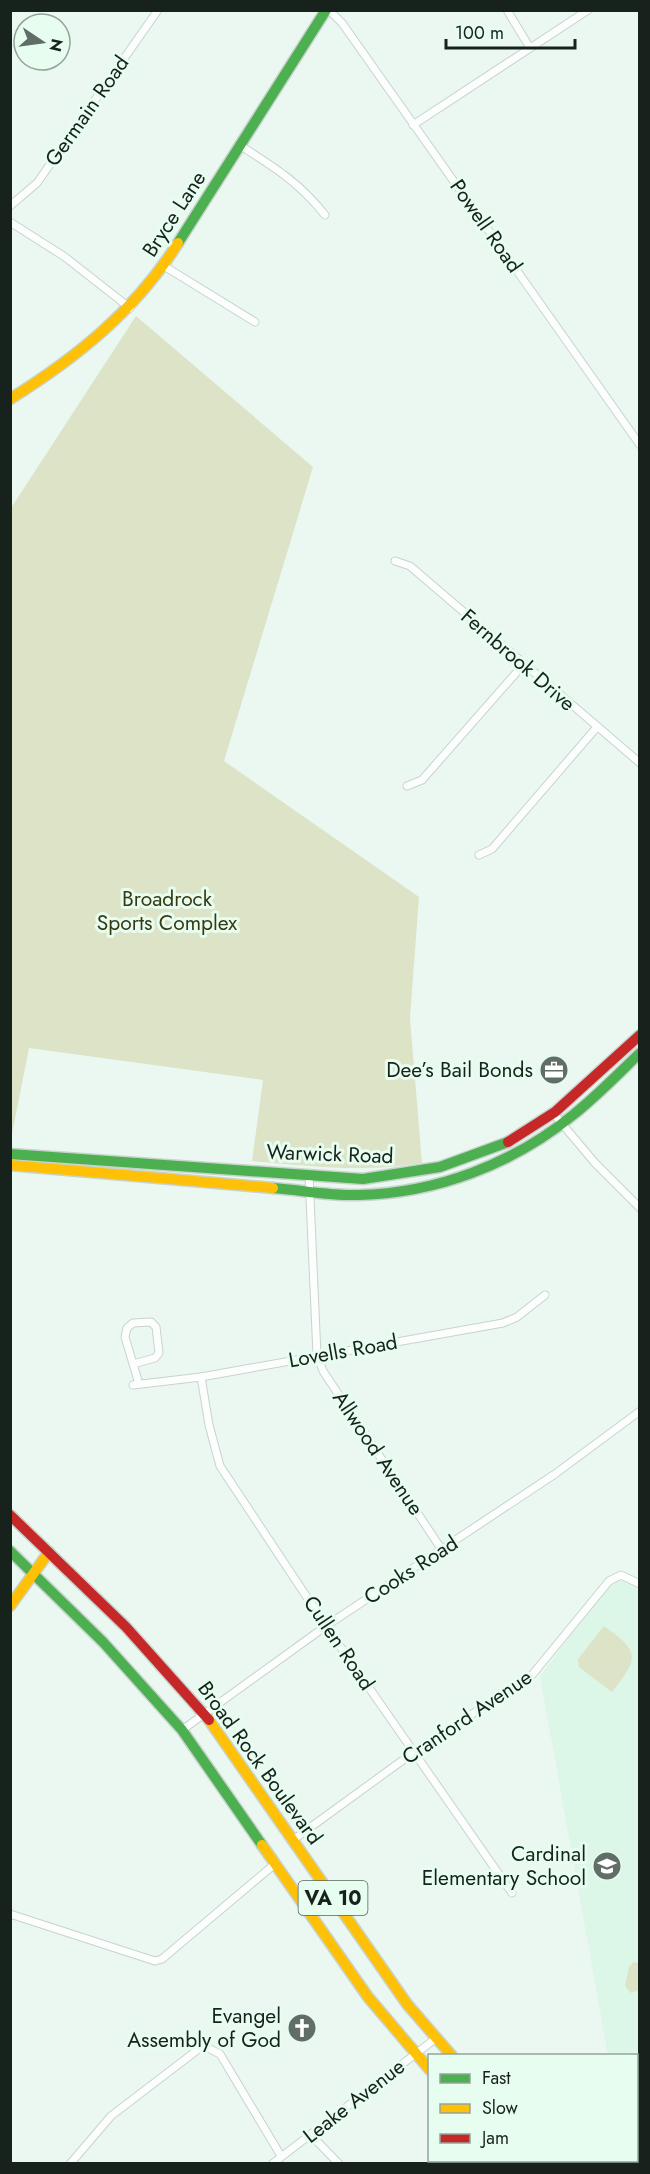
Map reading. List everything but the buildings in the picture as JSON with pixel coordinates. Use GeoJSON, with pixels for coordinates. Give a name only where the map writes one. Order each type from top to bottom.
{"type":"FeatureCollection","features":[{"type":"Feature","properties":{"kind":"main road","name":"Bryce Lane"},"geometry":{"type":"LineString","coordinates":[[10,399],[52,373],[130,308],[164,266],[327,10]]}},
{"type":"Feature","properties":{"kind":"main road","name":"Warwick Road"},"geometry":{"type":"LineString","coordinates":[[10,1154],[363,1179],[404,1176],[447,1166],[502,1146],[554,1113],[639,1035]]}},
{"type":"Feature","properties":{"kind":"main road","name":"Warwick Road"},"geometry":{"type":"LineString","coordinates":[[10,1165],[358,1195],[401,1192],[467,1177],[504,1161],[563,1123],[639,1053]]}},
{"type":"Feature","properties":{"kind":"main road","name":"Broad Rock Boulevard"},"geometry":{"type":"LineString","coordinates":[[10,1515],[158,1661],[205,1715],[375,1959],[435,2039],[451,2054]]}},
{"type":"Feature","properties":{"kind":"main road","name":"Broad Rock Boulevard"},"geometry":{"type":"LineString","coordinates":[[10,1551],[126,1666],[182,1730],[368,1997],[428,2069]]}},
{"type":"Feature","properties":{"kind":"main road"},"geometry":{"type":"LineString","coordinates":[[10,1606],[49,1552]]}},
{"type":"Feature","properties":{"kind":"street","name":"Germain Road"},"geometry":{"type":"LineString","coordinates":[[10,206],[37,183],[158,10]]}},
{"type":"Feature","properties":{"kind":"street","name":"Powell Road"},"geometry":{"type":"LineString","coordinates":[[327,10],[342,23],[639,445]]}},
{"type":"Feature","properties":{"kind":"street"},"geometry":{"type":"LineString","coordinates":[[507,10],[530,48]]}},
{"type":"Feature","properties":{"kind":"street"},"geometry":{"type":"LineString","coordinates":[[413,125],[588,10]]}},
{"type":"Feature","properties":{"kind":"street"},"geometry":{"type":"LineString","coordinates":[[241,146],[291,178],[306,191],[325,215]]}},
{"type":"Feature","properties":{"kind":"street"},"geometry":{"type":"LineString","coordinates":[[10,222],[65,257],[130,308]]}},
{"type":"Feature","properties":{"kind":"street"},"geometry":{"type":"LineString","coordinates":[[164,266],[255,322]]}},
{"type":"Feature","properties":{"kind":"street","name":"Fernbrook Drive"},"geometry":{"type":"LineString","coordinates":[[394,561],[410,566],[639,763]]}},
{"type":"Feature","properties":{"kind":"street"},"geometry":{"type":"LineString","coordinates":[[407,786],[422,780],[523,665]]}},
{"type":"Feature","properties":{"kind":"street"},"geometry":{"type":"LineString","coordinates":[[479,855],[492,849],[597,727]]}},
{"type":"Feature","properties":{"kind":"street"},"geometry":{"type":"LineString","coordinates":[[554,1113],[595,1163],[639,1208]]}},
{"type":"Feature","properties":{"kind":"street","name":"Allwood Avenue"},"geometry":{"type":"LineString","coordinates":[[309,1175],[317,1355],[323,1371],[442,1550]]}},
{"type":"Feature","properties":{"kind":"street","name":"Lovells Road"},"geometry":{"type":"LineString","coordinates":[[133,1364],[136,1384],[201,1377],[502,1323],[517,1317],[545,1295]]}},
{"type":"Feature","properties":{"kind":"street"},"geometry":{"type":"LineString","coordinates":[[151,1322],[156,1327],[159,1353],[154,1358],[133,1364],[125,1337],[127,1328],[133,1323],[151,1322]]}},
{"type":"Feature","properties":{"kind":"street","name":"Cullen Road"},"geometry":{"type":"LineString","coordinates":[[201,1377],[209,1425],[220,1466],[326,1626],[512,1893]]}},
{"type":"Feature","properties":{"kind":"street","name":"Cooks Road"},"geometry":{"type":"LineString","coordinates":[[182,1730],[326,1626],[555,1474],[639,1411]]}},
{"type":"Feature","properties":{"kind":"street","name":"Cranford Avenue"},"geometry":{"type":"LineString","coordinates":[[293,1840],[414,1752],[536,1671],[604,1585],[621,1575],[639,1584]]}},
{"type":"Feature","properties":{"kind":"street"},"geometry":{"type":"LineString","coordinates":[[10,1914],[155,1960],[162,1959],[276,1863]]}},
{"type":"Feature","properties":{"kind":"street","name":"Leake Avenue"},"geometry":{"type":"LineString","coordinates":[[272,2163],[435,2039]]}},
{"type":"Feature","properties":{"kind":"street"},"geometry":{"type":"LineString","coordinates":[[70,2163],[111,2116],[200,2048],[208,2048],[220,2054],[281,2156]]}},
{"type":"Feature","properties":{"kind":"street"},"geometry":{"type":"LineString","coordinates":[[311,2135],[339,2163]]}},
{"type":"Feature","properties":{"kind":"shaded area","name":"Cardinal Elementary School"},"geometry":{"type":"Polygon","coordinates":[[[618,1581],[625,1581],[639,1589],[640,2098],[638,2100],[638,2054],[608,2054],[540,1676],[605,1590],[618,1581]]]}},
{"type":"Feature","properties":{"kind":"green space","name":"Broadrock Sports Complex"},"geometry":{"type":"Polygon","coordinates":[[[136,316],[313,467],[224,761],[419,897],[410,1018],[422,1163],[358,1168],[252,1161],[263,1080],[29,1048],[11,1139],[11,508],[136,316]]]}},
{"type":"Feature","properties":{"kind":"green space"},"geometry":{"type":"Polygon","coordinates":[[[604,1626],[624,1642],[632,1656],[627,1671],[612,1692],[579,1667],[578,1659],[604,1626]]]}},
{"type":"Feature","properties":{"kind":"green space"},"geometry":{"type":"Polygon","coordinates":[[[633,1962],[639,1963],[639,1990],[631,1993],[625,1986],[629,1967],[633,1962]]]}},
{"type":"Feature","properties":{"kind":"traffic: fast"},"geometry":{"type":"LineString","coordinates":[[178,243],[326,10]]}},
{"type":"Feature","properties":{"kind":"traffic: fast"},"geometry":{"type":"LineString","coordinates":[[273,1188],[338,1195],[388,1193],[417,1189],[473,1173],[525,1148],[550,1132],[573,1115],[640,1053]]}},
{"type":"Feature","properties":{"kind":"traffic: fast"},"geometry":{"type":"LineString","coordinates":[[10,1154],[363,1179],[440,1167],[508,1142]]}},
{"type":"Feature","properties":{"kind":"traffic: fast"},"geometry":{"type":"LineString","coordinates":[[10,1551],[103,1642],[182,1730],[262,1845]]}},
{"type":"Feature","properties":{"kind":"traffic: slow"},"geometry":{"type":"LineString","coordinates":[[10,399],[58,367],[103,331],[143,290],[178,243]]}},
{"type":"Feature","properties":{"kind":"traffic: slow"},"geometry":{"type":"LineString","coordinates":[[10,1165],[273,1188]]}},
{"type":"Feature","properties":{"kind":"traffic: slow"},"geometry":{"type":"LineString","coordinates":[[10,1606],[49,1552]]}},
{"type":"Feature","properties":{"kind":"traffic: slow"},"geometry":{"type":"LineString","coordinates":[[209,1720],[407,2004],[450,2054]]}},
{"type":"Feature","properties":{"kind":"traffic: slow"},"geometry":{"type":"LineString","coordinates":[[262,1845],[368,1997],[428,2068]]}},
{"type":"Feature","properties":{"kind":"traffic: jam"},"geometry":{"type":"LineString","coordinates":[[508,1142],[555,1112],[640,1035]]}},
{"type":"Feature","properties":{"kind":"traffic: jam"},"geometry":{"type":"LineString","coordinates":[[10,1515],[126,1627],[209,1720]]}},
{"type":"Feature","properties":{"kind":"place","name":"Dee’s Bail Bonds"},"geometry":{"type":"Point","coordinates":[554,1070]}},
{"type":"Feature","properties":{"kind":"place","name":"Cardinal Elementary School"},"geometry":{"type":"Point","coordinates":[607,1866]}},
{"type":"Feature","properties":{"kind":"place","name":"Evangel Assembly of God"},"geometry":{"type":"Point","coordinates":[302,2028]}}]}
